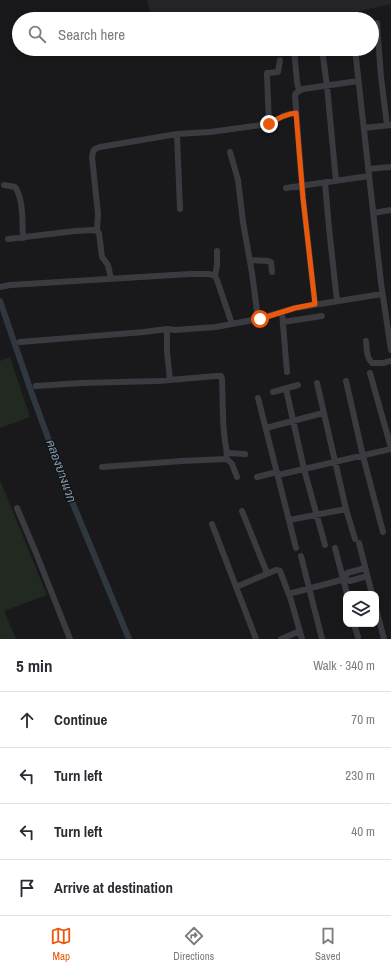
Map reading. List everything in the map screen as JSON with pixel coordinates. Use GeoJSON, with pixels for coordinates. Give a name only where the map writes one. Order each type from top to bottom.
{"type":"FeatureCollection","features":[{"type":"Feature","properties":{"kind":"street"},"geometry":{"type":"LineString","coordinates":[[364,128],[389,125],[381,77],[379,50]]}},
{"type":"Feature","properties":{"kind":"street"},"geometry":{"type":"LineString","coordinates":[[295,56],[297,82],[300,90]]}},
{"type":"Feature","properties":{"kind":"street"},"geometry":{"type":"LineString","coordinates":[[323,56],[336,181]]}},
{"type":"Feature","properties":{"kind":"street"},"geometry":{"type":"LineString","coordinates":[[356,56],[382,294],[391,350]]}},
{"type":"Feature","properties":{"kind":"street"},"geometry":{"type":"LineString","coordinates":[[269,124],[267,75],[268,73],[278,72],[280,60]]}},
{"type":"Feature","properties":{"kind":"street"},"geometry":{"type":"LineString","coordinates":[[315,304],[302,186],[295,96],[300,90],[358,81]]}},
{"type":"Feature","properties":{"kind":"street"},"geometry":{"type":"LineString","coordinates":[[111,279],[108,265],[102,257],[99,233],[97,230],[98,214],[92,157],[95,149],[177,134],[210,132],[269,124],[283,116],[296,113]]}},
{"type":"Feature","properties":{"kind":"street"},"geometry":{"type":"LineString","coordinates":[[177,134],[180,209]]}},
{"type":"Feature","properties":{"kind":"street"},"geometry":{"type":"LineString","coordinates":[[230,152],[238,180],[258,320]]}},
{"type":"Feature","properties":{"kind":"street"},"geometry":{"type":"LineString","coordinates":[[368,169],[391,167]]}},
{"type":"Feature","properties":{"kind":"street"},"geometry":{"type":"LineString","coordinates":[[286,188],[369,176]]}},
{"type":"Feature","properties":{"kind":"street"},"geometry":{"type":"LineString","coordinates":[[325,183],[337,301]]}},
{"type":"Feature","properties":{"kind":"street"},"geometry":{"type":"LineString","coordinates":[[4,185],[16,187],[19,192],[23,238]]}},
{"type":"Feature","properties":{"kind":"street"},"geometry":{"type":"LineString","coordinates":[[373,213],[391,210]]}},
{"type":"Feature","properties":{"kind":"street"},"geometry":{"type":"LineString","coordinates":[[8,239],[97,230]]}},
{"type":"Feature","properties":{"kind":"street"},"geometry":{"type":"LineString","coordinates":[[217,251],[215,276],[232,324]]}},
{"type":"Feature","properties":{"kind":"street"},"geometry":{"type":"LineString","coordinates":[[250,260],[271,262],[272,272]]}},
{"type":"Feature","properties":{"kind":"street"},"geometry":{"type":"LineString","coordinates":[[0,287],[190,274],[210,274],[215,276]]}},
{"type":"Feature","properties":{"kind":"street"},"geometry":{"type":"LineString","coordinates":[[20,342],[167,329],[176,330],[216,327],[258,320],[295,308],[315,304],[382,294]]}},
{"type":"Feature","properties":{"kind":"street"},"geometry":{"type":"LineString","coordinates":[[282,312],[287,372]]}},
{"type":"Feature","properties":{"kind":"street"},"geometry":{"type":"LineString","coordinates":[[283,322],[322,316]]}},
{"type":"Feature","properties":{"kind":"street"},"geometry":{"type":"LineString","coordinates":[[167,329],[167,352],[170,380]]}},
{"type":"Feature","properties":{"kind":"street"},"geometry":{"type":"LineString","coordinates":[[366,341],[367,356],[372,363],[391,361]]}},
{"type":"Feature","properties":{"kind":"street"},"geometry":{"type":"LineString","coordinates":[[257,477],[304,469],[363,456],[391,448],[370,373]]}},
{"type":"Feature","properties":{"kind":"street"},"geometry":{"type":"LineString","coordinates":[[36,386],[170,380],[221,376],[223,427],[227,456],[237,477]]}},
{"type":"Feature","properties":{"kind":"street"},"geometry":{"type":"LineString","coordinates":[[346,381],[363,456],[384,532]]}},
{"type":"Feature","properties":{"kind":"street"},"geometry":{"type":"LineString","coordinates":[[317,383],[346,509],[368,576],[371,591]]}},
{"type":"Feature","properties":{"kind":"street"},"geometry":{"type":"LineString","coordinates":[[273,392],[298,385]]}},
{"type":"Feature","properties":{"kind":"street"},"geometry":{"type":"LineString","coordinates":[[286,389],[304,469],[325,545]]}},
{"type":"Feature","properties":{"kind":"street"},"geometry":{"type":"LineString","coordinates":[[258,398],[296,548]]}},
{"type":"Feature","properties":{"kind":"street"},"geometry":{"type":"LineString","coordinates":[[266,428],[323,413]]}},
{"type":"Feature","properties":{"kind":"street"},"geometry":{"type":"LineString","coordinates":[[102,467],[182,461],[221,460],[226,459],[227,456],[245,454]]}},
{"type":"Feature","properties":{"kind":"street"},"geometry":{"type":"LineString","coordinates":[[17,508],[70,639]]}},
{"type":"Feature","properties":{"kind":"street"},"geometry":{"type":"LineString","coordinates":[[289,520],[346,509]]}},
{"type":"Feature","properties":{"kind":"street"},"geometry":{"type":"LineString","coordinates":[[242,511],[267,574]]}},
{"type":"Feature","properties":{"kind":"street"},"geometry":{"type":"LineString","coordinates":[[212,524],[256,639]]}},
{"type":"Feature","properties":{"kind":"street"},"geometry":{"type":"LineString","coordinates":[[335,548],[346,591]]}},
{"type":"Feature","properties":{"kind":"street"},"geometry":{"type":"LineString","coordinates":[[301,556],[322,639]]}},
{"type":"Feature","properties":{"kind":"street"},"geometry":{"type":"LineString","coordinates":[[344,579],[348,573],[365,568]]}},
{"type":"Feature","properties":{"kind":"street"},"geometry":{"type":"LineString","coordinates":[[236,587],[276,570],[280,571],[291,600],[302,639]]}},
{"type":"Feature","properties":{"kind":"street"},"geometry":{"type":"LineString","coordinates":[[292,593],[344,579],[350,581],[368,576]]}},
{"type":"Feature","properties":{"kind":"street"},"geometry":{"type":"LineString","coordinates":[[379,620],[384,639]]}},
{"type":"Feature","properties":{"kind":"street"},"geometry":{"type":"LineString","coordinates":[[355,627],[358,637]]}},
{"type":"Feature","properties":{"kind":"street"},"geometry":{"type":"LineString","coordinates":[[280,639],[300,631]]}},
{"type":"Feature","properties":{"kind":"shaded area"},"geometry":{"type":"Polygon","coordinates":[[[147,0],[391,0],[391,4],[355,12],[150,12],[147,0]]]}},
{"type":"Feature","properties":{"kind":"shaded area"},"geometry":{"type":"Polygon","coordinates":[[[10,357],[30,417],[0,428],[0,361],[10,357]]]}},
{"type":"Feature","properties":{"kind":"shaded area"},"geometry":{"type":"Polygon","coordinates":[[[0,480],[47,595],[4,611],[16,639],[0,639],[0,480]]]}},
{"type":"Feature","properties":{"kind":"waterway","name":"คลองบางแวก"},"geometry":{"type":"LineString","coordinates":[[0,301],[66,487],[129,639]]}},
{"type":"Feature","properties":{"kind":"route"},"geometry":{"type":"LineString","coordinates":[[260,319],[295,308],[315,304],[303,198],[296,113],[283,116],[269,124]]}}]}
